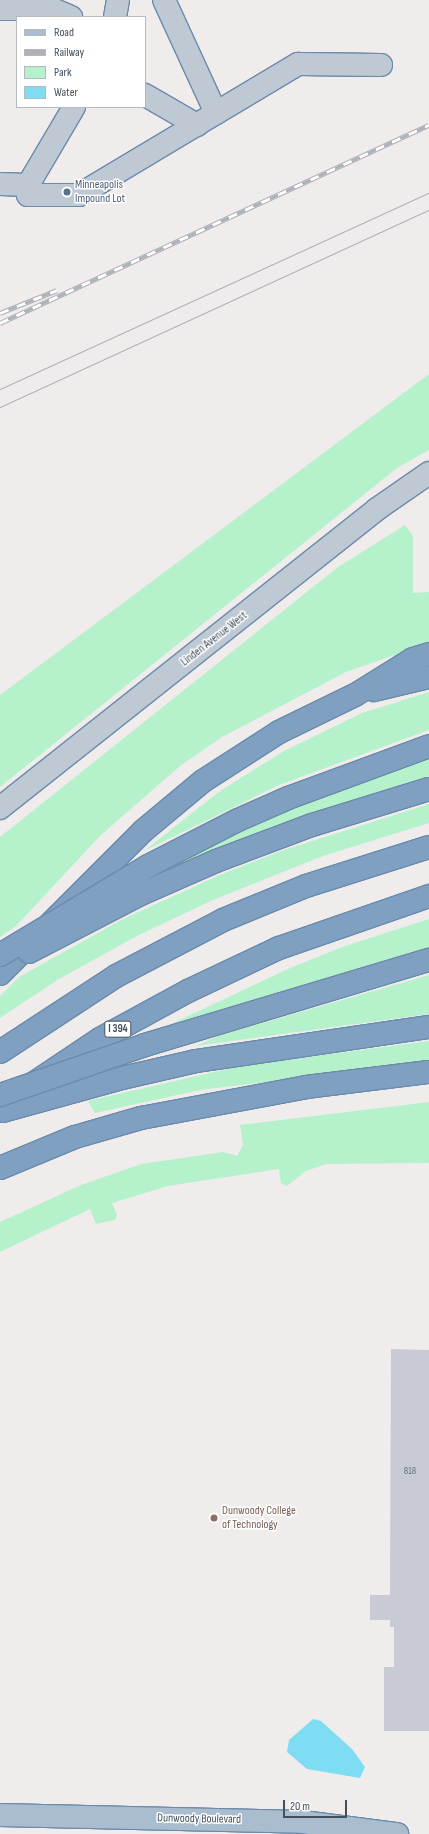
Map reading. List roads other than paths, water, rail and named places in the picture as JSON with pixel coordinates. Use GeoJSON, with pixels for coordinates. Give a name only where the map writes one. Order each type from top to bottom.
{"type":"FeatureCollection","features":[{"type":"Feature","properties":{"kind":"highway"},"geometry":{"type":"LineString","coordinates":[[0,974],[143,831],[203,781],[279,732],[355,695],[413,659],[429,654]]}},
{"type":"Feature","properties":{"kind":"highway"},"geometry":{"type":"LineString","coordinates":[[355,695],[429,677]]}},
{"type":"Feature","properties":{"kind":"highway"},"geometry":{"type":"LineString","coordinates":[[0,954],[148,866],[238,820],[302,792],[429,746]]}},
{"type":"Feature","properties":{"kind":"highway"},"geometry":{"type":"LineString","coordinates":[[0,970],[141,894],[216,861],[312,825],[429,789]]}},
{"type":"Feature","properties":{"kind":"highway"},"geometry":{"type":"LineString","coordinates":[[0,1052],[116,976],[223,920],[306,886],[429,847]]}},
{"type":"Feature","properties":{"kind":"highway","name":"I 394"},"geometry":{"type":"LineString","coordinates":[[0,1106],[100,1039],[190,990],[244,965],[323,932],[429,896]]}},
{"type":"Feature","properties":{"kind":"highway"},"geometry":{"type":"LineString","coordinates":[[0,1095],[145,1045],[429,960]]}},
{"type":"Feature","properties":{"kind":"highway"},"geometry":{"type":"LineString","coordinates":[[0,1112],[80,1089],[196,1062],[429,1026]]}},
{"type":"Feature","properties":{"kind":"highway"},"geometry":{"type":"LineString","coordinates":[[0,1168],[75,1137],[188,1109],[306,1087],[429,1072]]}},
{"type":"Feature","properties":{"kind":"highway"},"geometry":{"type":"LineString","coordinates":[[188,1109],[308,1100],[429,1085]]}},
{"type":"Feature","properties":{"kind":"main road","name":"Dunwoody Boulevard"},"geometry":{"type":"LineString","coordinates":[[0,1815],[207,1827],[303,1822],[397,1834]]}},
{"type":"Feature","properties":{"kind":"street"},"geometry":{"type":"LineString","coordinates":[[115,16],[118,0]]}},
{"type":"Feature","properties":{"kind":"street"},"geometry":{"type":"LineString","coordinates":[[164,0],[216,113]]}},
{"type":"Feature","properties":{"kind":"street"},"geometry":{"type":"LineString","coordinates":[[0,9],[52,9],[69,16]]}},
{"type":"Feature","properties":{"kind":"street"},"geometry":{"type":"LineString","coordinates":[[73,108],[28,185],[28,194],[79,195],[298,64],[381,65]]}},
{"type":"Feature","properties":{"kind":"street"},"geometry":{"type":"LineString","coordinates":[[146,96],[197,124]]}},
{"type":"Feature","properties":{"kind":"street"},"geometry":{"type":"LineString","coordinates":[[0,184],[28,185]]}},
{"type":"Feature","properties":{"kind":"street","name":"Linden Avenue West"},"geometry":{"type":"LineString","coordinates":[[0,808],[377,509],[429,472]]}},
{"type":"Feature","properties":{"kind":"water"},"geometry":{"type":"Polygon","coordinates":[[[313,1719],[321,1721],[352,1749],[365,1767],[360,1778],[307,1769],[287,1752],[289,1740],[313,1719]]]}},
{"type":"Feature","properties":{"kind":"tram line"},"geometry":{"type":"LineString","coordinates":[[0,389],[429,193]]}},
{"type":"Feature","properties":{"kind":"tram line"},"geometry":{"type":"LineString","coordinates":[[0,407],[429,210]]}},
{"type":"Feature","properties":{"kind":"railway"},"geometry":{"type":"LineString","coordinates":[[0,323],[429,125]]}},
{"type":"Feature","properties":{"kind":"railway"},"geometry":{"type":"LineString","coordinates":[[0,313],[57,290]]}},
{"type":"Feature","properties":{"kind":"place","name":"Minneapolis Impound Lot"},"geometry":{"type":"Point","coordinates":[67,192]}},
{"type":"Feature","properties":{"kind":"place","name":"Dunwoody College of Technology"},"geometry":{"type":"Point","coordinates":[214,1518]}}]}
